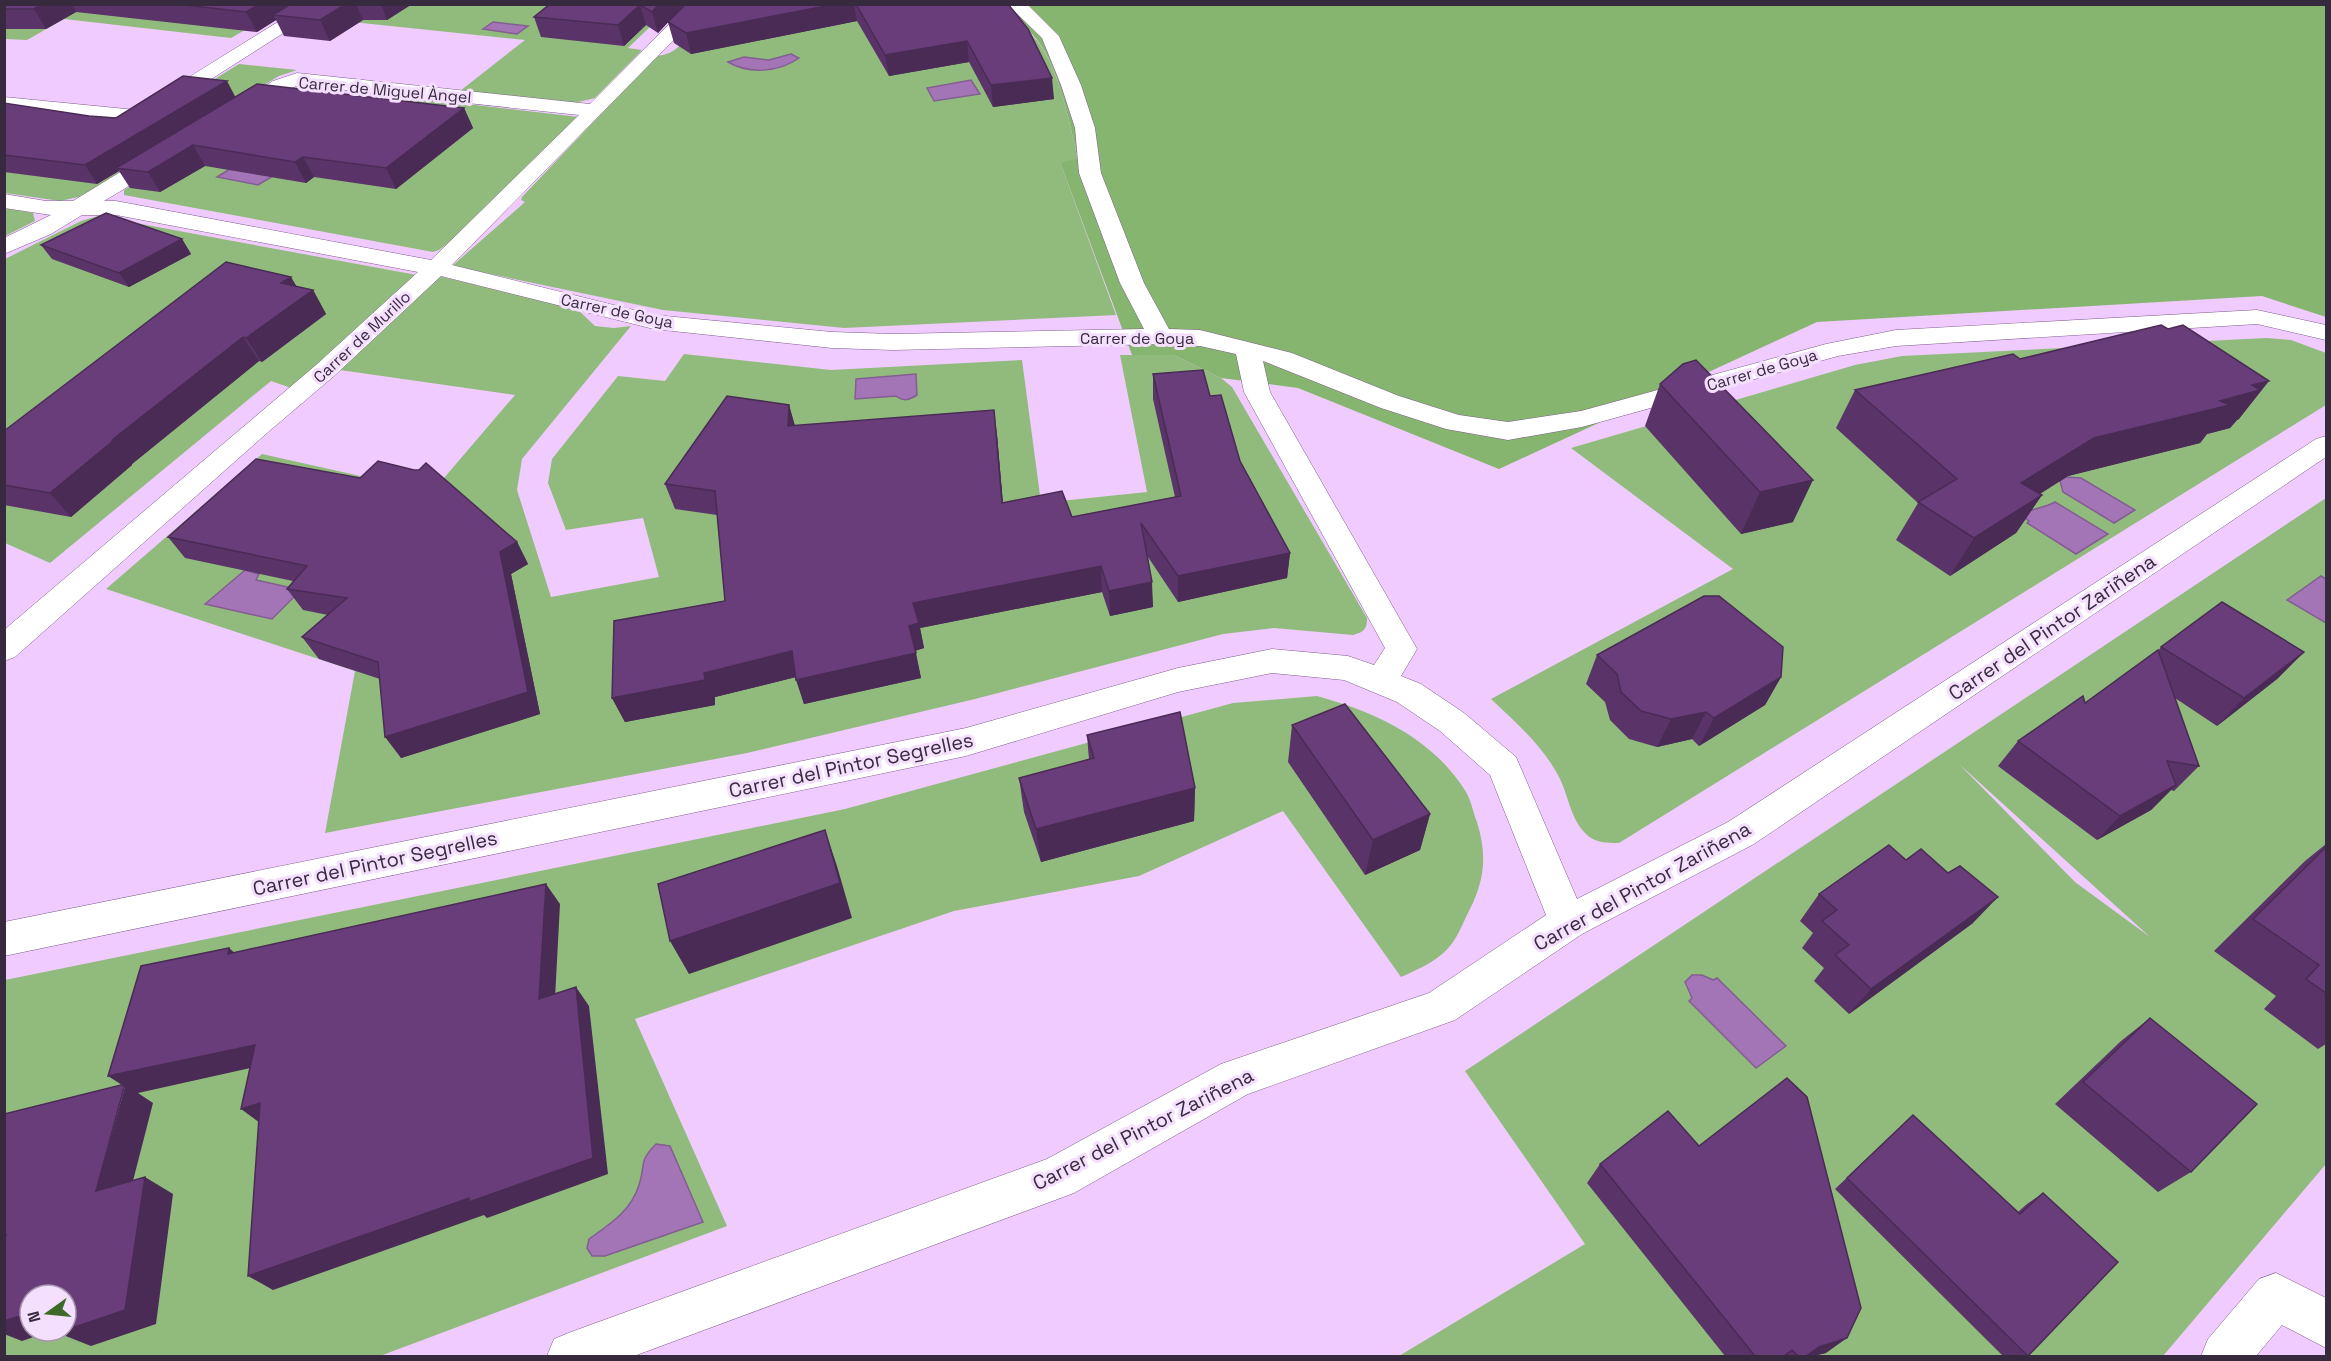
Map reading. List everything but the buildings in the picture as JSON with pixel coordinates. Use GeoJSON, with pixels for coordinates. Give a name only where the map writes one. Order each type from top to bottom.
{"type":"FeatureCollection","features":[{"type":"Feature","properties":{"kind":"street"},"geometry":{"type":"LineString","coordinates":[[140,116],[320,4]]}},
{"type":"Feature","properties":{"kind":"street","name":"Carrer de Murillo"},"geometry":{"type":"LineString","coordinates":[[4,649],[257,427],[301,394],[437,268],[700,4]]}},
{"type":"Feature","properties":{"kind":"street"},"geometry":{"type":"LineString","coordinates":[[1016,4],[1050,36],[1071,86],[1084,128],[1090,173],[1132,283],[1160,336]]}},
{"type":"Feature","properties":{"kind":"street","name":"Carrer de Miguel Àngel"},"geometry":{"type":"LineString","coordinates":[[219,122],[280,85],[297,79],[593,110]]}},
{"type":"Feature","properties":{"kind":"street"},"geometry":{"type":"LineString","coordinates":[[4,103],[140,116],[174,122]]}},
{"type":"Feature","properties":{"kind":"street"},"geometry":{"type":"LineString","coordinates":[[4,247],[43,229],[178,147]]}},
{"type":"Feature","properties":{"kind":"street","name":"Carrer de Goya"},"geometry":{"type":"LineString","coordinates":[[4,201],[46,208],[116,208],[437,268],[654,322],[832,340],[893,342],[1160,336],[1200,338],[1283,358],[1390,402],[1456,423],[1508,431],[1582,419],[1835,349],[1896,338],[2257,317],[2326,332]]}},
{"type":"Feature","properties":{"kind":"street"},"geometry":{"type":"LineString","coordinates":[[1248,349],[1257,392],[1401,649],[1381,681]]}},
{"type":"Feature","properties":{"kind":"street","name":"Carrer del Pintor Zariñena"},"geometry":{"type":"LineString","coordinates":[[571,1356],[1058,1177],[1236,1078],[1441,1007],[1568,922],[1741,833],[2326,445]]}},
{"type":"Feature","properties":{"kind":"street","name":"Carrer del Pintor Segrelles"},"geometry":{"type":"LineString","coordinates":[[4,939],[966,742],[1178,680],[1272,661],[1348,668],[1409,693],[1452,722],[1504,767],[1568,922]]}},
{"type":"Feature","properties":{"kind":"street"},"geometry":{"type":"LineString","coordinates":[[2224,1356],[2276,1296],[2326,1324]]}},
{"type":"Feature","properties":{"kind":"green space"},"geometry":{"type":"Polygon","coordinates":[[[336,4],[673,5],[628,48],[642,50],[595,98],[574,103],[460,91],[525,40],[314,18],[336,4]]]}},
{"type":"Feature","properties":{"kind":"green space"},"geometry":{"type":"Polygon","coordinates":[[[4,5],[288,5],[231,38],[64,19],[27,40],[5,39],[4,5]]]}},
{"type":"Feature","properties":{"kind":"green space"},"geometry":{"type":"Polygon","coordinates":[[[997,5],[1032,35],[1049,61],[1056,77],[1067,111],[1078,160],[1060,162],[1116,315],[844,328],[663,310],[452,266],[525,202],[521,200],[522,197],[656,56],[673,51],[693,31],[997,5]]]}},
{"type":"Feature","properties":{"kind":"green space"},"geometry":{"type":"Polygon","coordinates":[[[997,5],[2326,5],[2326,317],[2262,296],[1817,322],[1499,469],[1298,388],[1221,378],[1174,355],[1132,355],[1060,162],[1078,159],[1056,76],[1041,46],[1032,34],[997,5]]]}},
{"type":"Feature","properties":{"kind":"green space"},"geometry":{"type":"Polygon","coordinates":[[[239,64],[297,70],[279,76],[212,116],[163,111],[239,64]]]}},
{"type":"Feature","properties":{"kind":"green space"},"geometry":{"type":"Polygon","coordinates":[[[289,90],[399,101],[406,97],[579,117],[460,234],[433,252],[124,195],[124,190],[289,90]]]}},
{"type":"Feature","properties":{"kind":"green space"},"geometry":{"type":"Polygon","coordinates":[[[4,108],[179,137],[83,196],[60,201],[5,193],[4,108]]]}},
{"type":"Feature","properties":{"kind":"green space"},"geometry":{"type":"Polygon","coordinates":[[[5,208],[33,213],[35,221],[5,236],[5,208]]]}},
{"type":"Feature","properties":{"kind":"green space"},"geometry":{"type":"Polygon","coordinates":[[[98,216],[422,276],[294,389],[271,381],[50,563],[5,543],[5,259],[81,221],[98,216]]]}},
{"type":"Feature","properties":{"kind":"green space"},"geometry":{"type":"Polygon","coordinates":[[[434,275],[577,309],[595,326],[614,328],[631,326],[522,459],[517,490],[551,597],[659,577],[643,518],[566,530],[548,483],[552,459],[618,376],[665,381],[684,354],[831,370],[1022,360],[1041,503],[1147,492],[1120,355],[1174,355],[1221,378],[1232,387],[1367,618],[1366,625],[1362,631],[1353,635],[1274,628],[1223,634],[975,699],[747,753],[325,833],[355,671],[106,589],[262,454],[432,492],[515,395],[333,369],[434,275]]]}},
{"type":"Feature","properties":{"kind":"green space"},"geometry":{"type":"Polygon","coordinates":[[[2267,338],[2291,340],[2326,353],[2326,405],[1619,843],[1596,841],[1585,833],[1576,820],[1552,764],[1528,734],[1491,699],[1733,569],[1571,448],[1855,365],[1902,356],[2267,338]]]}},
{"type":"Feature","properties":{"kind":"green space"},"geometry":{"type":"Polygon","coordinates":[[[2326,498],[2326,1164],[2163,1356],[1399,1356],[1585,1244],[1465,1071],[2326,498]],[[1959,764],[2075,882],[2150,937],[1959,764]]]}},
{"type":"Feature","properties":{"kind":"green space"},"geometry":{"type":"Polygon","coordinates":[[[1317,696],[1381,719],[1420,742],[1437,756],[1453,773],[1468,795],[1480,834],[1483,867],[1475,898],[1448,948],[1430,963],[1401,977],[1283,811],[1139,876],[954,911],[635,1019],[727,1226],[380,1356],[5,1356],[5,980],[845,809],[1233,703],[1317,696]]]}},
{"type":"Feature","properties":{"kind":"shaded area"},"geometry":{"type":"Polygon","coordinates":[[[493,22],[528,26],[517,34],[483,29],[493,22]]]}},
{"type":"Feature","properties":{"kind":"shaded area"},"geometry":{"type":"Polygon","coordinates":[[[791,54],[799,58],[773,69],[745,69],[728,62],[744,57],[769,60],[791,54]]]}},
{"type":"Feature","properties":{"kind":"shaded area"},"geometry":{"type":"Polygon","coordinates":[[[971,80],[980,94],[934,101],[927,88],[971,80]]]}},
{"type":"Feature","properties":{"kind":"shaded area"},"geometry":{"type":"Polygon","coordinates":[[[233,167],[273,176],[258,185],[217,177],[233,167]]]}},
{"type":"Feature","properties":{"kind":"shaded area"},"geometry":{"type":"Polygon","coordinates":[[[916,374],[917,395],[911,398],[904,400],[896,396],[855,399],[856,379],[916,374]]]}},
{"type":"Feature","properties":{"kind":"shaded area"},"geometry":{"type":"Polygon","coordinates":[[[2066,477],[2081,478],[2135,510],[2114,523],[2063,492],[2060,481],[2066,477]]]}},
{"type":"Feature","properties":{"kind":"shaded area"},"geometry":{"type":"Polygon","coordinates":[[[2055,502],[2108,534],[2076,554],[2027,523],[2029,521],[2020,515],[2055,502]]]}},
{"type":"Feature","properties":{"kind":"shaded area"},"geometry":{"type":"Polygon","coordinates":[[[245,570],[259,574],[256,580],[301,590],[272,619],[205,604],[245,570]]]}},
{"type":"Feature","properties":{"kind":"shaded area"},"geometry":{"type":"Polygon","coordinates":[[[2321,576],[2326,579],[2326,623],[2287,600],[2321,576]]]}},
{"type":"Feature","properties":{"kind":"shaded area"},"geometry":{"type":"Polygon","coordinates":[[[1692,975],[1702,975],[1713,980],[1717,978],[1786,1046],[1756,1068],[1689,1001],[1692,998],[1685,982],[1692,975]]]}},
{"type":"Feature","properties":{"kind":"shaded area"},"geometry":{"type":"Polygon","coordinates":[[[656,1144],[670,1146],[703,1222],[605,1256],[592,1256],[587,1248],[589,1239],[619,1216],[631,1202],[639,1185],[645,1159],[656,1144]]]}}]}
